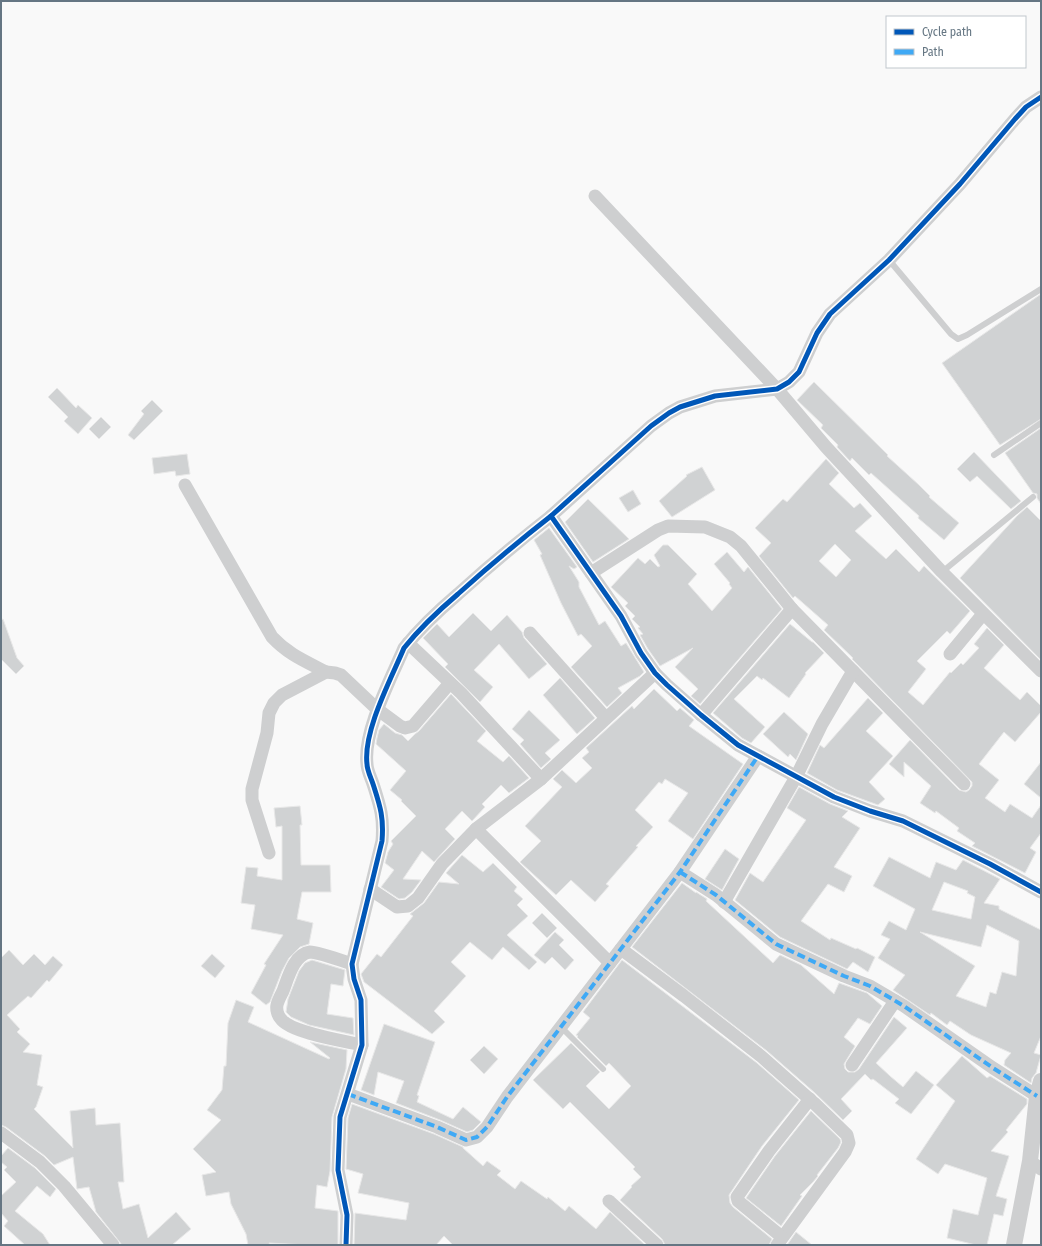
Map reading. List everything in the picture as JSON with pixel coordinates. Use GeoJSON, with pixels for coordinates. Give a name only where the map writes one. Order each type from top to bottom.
{"type":"FeatureCollection","features":[{"type":"Feature","properties":{"kind":"street"},"geometry":{"type":"LineString","coordinates":[[346,1245],[347,1216],[338,1170],[340,1117],[353,1096],[362,1045],[361,1000],[354,979],[352,964],[382,841],[383,824],[381,809],[367,765],[366,748],[378,709],[404,648],[422,626],[487,567],[551,516],[651,426],[669,412],[715,396],[777,389],[789,382],[799,372],[817,333],[830,314],[889,260],[960,184],[1026,107],[1041,97]]}},
{"type":"Feature","properties":{"kind":"street"},"geometry":{"type":"LineString","coordinates":[[595,196],[777,389],[826,446],[942,572],[1041,671]]}},
{"type":"Feature","properties":{"kind":"street"},"geometry":{"type":"LineString","coordinates":[[185,484],[272,637],[283,649],[326,672],[341,675],[378,709],[400,726],[405,728],[413,726],[450,683]]}},
{"type":"Feature","properties":{"kind":"street"},"geometry":{"type":"LineString","coordinates":[[551,516],[621,616],[641,653],[655,673],[701,715],[738,745],[834,797],[870,811],[902,821],[990,864],[1041,892]]}},
{"type":"Feature","properties":{"kind":"street"},"geometry":{"type":"LineString","coordinates":[[591,573],[658,530],[668,526],[705,527],[730,537],[741,546],[792,609],[964,784]]}},
{"type":"Feature","properties":{"kind":"street"},"geometry":{"type":"LineString","coordinates":[[701,715],[792,609]]}},
{"type":"Feature","properties":{"kind":"street"},"geometry":{"type":"LineString","coordinates":[[950,654],[983,614]]}},
{"type":"Feature","properties":{"kind":"street"},"geometry":{"type":"LineString","coordinates":[[530,633],[606,718]]}},
{"type":"Feature","properties":{"kind":"street"},"geometry":{"type":"LineString","coordinates":[[408,643],[461,693],[541,779]]}},
{"type":"Feature","properties":{"kind":"street"},"geometry":{"type":"LineString","coordinates":[[724,902],[796,777],[822,724],[853,671]]}},
{"type":"Feature","properties":{"kind":"street"},"geometry":{"type":"LineString","coordinates":[[269,853],[252,800],[252,789],[267,733],[269,713],[274,703],[282,695],[326,672]]}},
{"type":"Feature","properties":{"kind":"street"},"geometry":{"type":"LineString","coordinates":[[370,889],[397,908],[408,906],[418,898],[442,864],[476,829],[541,779],[655,673]]}},
{"type":"Feature","properties":{"kind":"street"},"geometry":{"type":"LineString","coordinates":[[353,1096],[437,1127],[466,1140],[477,1137],[487,1127],[507,1097],[680,872],[758,756]]}},
{"type":"Feature","properties":{"kind":"street"},"geometry":{"type":"LineString","coordinates":[[476,829],[610,963]]}},
{"type":"Feature","properties":{"kind":"street"},"geometry":{"type":"LineString","coordinates":[[680,872],[724,902],[776,944],[844,976],[870,986],[895,1001],[987,1064],[1039,1089],[1035,1165],[1014,1245]]}},
{"type":"Feature","properties":{"kind":"street"},"geometry":{"type":"LineString","coordinates":[[621,949],[762,1058],[810,1099],[847,1135],[849,1143],[845,1152],[779,1241],[738,1201],[737,1197],[769,1151],[810,1099]]}},
{"type":"Feature","properties":{"kind":"street"},"geometry":{"type":"LineString","coordinates":[[352,964],[312,952],[304,954],[293,966],[277,1005],[278,1014],[282,1020],[291,1026],[319,1036],[362,1045]]}},
{"type":"Feature","properties":{"kind":"street"},"geometry":{"type":"LineString","coordinates":[[852,1065],[895,1001]]}},
{"type":"Feature","properties":{"kind":"street"},"geometry":{"type":"LineString","coordinates":[[1,1134],[40,1162],[64,1186],[114,1245]]}},
{"type":"Feature","properties":{"kind":"street"},"geometry":{"type":"LineString","coordinates":[[609,1201],[657,1245]]}},
{"type":"Feature","properties":{"kind":"lane"},"geometry":{"type":"LineString","coordinates":[[889,260],[950,334],[958,339],[967,335],[1041,289]]}},
{"type":"Feature","properties":{"kind":"lane"},"geometry":{"type":"LineString","coordinates":[[994,455],[1041,423]]}},
{"type":"Feature","properties":{"kind":"lane"},"geometry":{"type":"LineString","coordinates":[[942,572],[1033,497]]}},
{"type":"Feature","properties":{"kind":"lane"},"geometry":{"type":"LineString","coordinates":[[561,1027],[603,1069]]}},
{"type":"Feature","properties":{"kind":"building"},"geometry":{"type":"Polygon","coordinates":[[[1041,294],[1041,419],[1000,445],[942,363],[1041,294]]]}},
{"type":"Feature","properties":{"kind":"building"},"geometry":{"type":"Polygon","coordinates":[[[814,382],[888,455],[887,456],[930,496],[929,497],[959,523],[944,540],[918,518],[919,516],[871,473],[869,475],[852,458],[850,461],[837,447],[838,445],[821,428],[823,425],[797,400],[814,382]]]}},
{"type":"Feature","properties":{"kind":"building"},"geometry":{"type":"Polygon","coordinates":[[[57,388],[76,408],[78,405],[92,418],[78,434],[64,421],[68,417],[48,397],[57,388]]]}},
{"type":"Feature","properties":{"kind":"building"},"geometry":{"type":"Polygon","coordinates":[[[152,400],[163,411],[134,440],[128,435],[144,414],[141,411],[152,400]]]}},
{"type":"Feature","properties":{"kind":"building"},"geometry":{"type":"Polygon","coordinates":[[[101,417],[111,427],[99,439],[89,429],[101,417]]]}},
{"type":"Feature","properties":{"kind":"building"},"geometry":{"type":"Polygon","coordinates":[[[1041,428],[1041,504],[1037,498],[1037,494],[1033,493],[1005,453],[1041,428]]]}},
{"type":"Feature","properties":{"kind":"building"},"geometry":{"type":"Polygon","coordinates":[[[974,452],[1021,501],[1011,509],[977,476],[970,482],[957,469],[974,452]]]}},
{"type":"Feature","properties":{"kind":"building"},"geometry":{"type":"Polygon","coordinates":[[[187,454],[190,474],[176,476],[175,471],[154,474],[152,458],[187,454]]]}},
{"type":"Feature","properties":{"kind":"building"},"geometry":{"type":"Polygon","coordinates":[[[826,459],[839,473],[829,484],[854,508],[860,503],[872,516],[855,531],[886,559],[896,549],[919,572],[924,566],[970,611],[950,634],[947,631],[917,661],[926,669],[908,692],[923,705],[950,672],[951,673],[961,663],[963,665],[979,648],[974,644],[987,628],[1004,645],[984,668],[1020,700],[1027,692],[1041,706],[1041,712],[1015,742],[1004,732],[979,764],[999,780],[985,798],[1005,812],[1010,804],[1032,818],[1041,805],[1041,833],[1030,848],[1036,852],[1025,873],[972,846],[975,843],[957,831],[959,828],[936,811],[935,813],[920,803],[931,786],[904,762],[904,777],[889,764],[910,740],[959,790],[966,792],[972,786],[972,782],[852,659],[853,658],[824,630],[828,625],[795,596],[793,598],[759,556],[771,543],[755,528],[783,499],[787,502],[826,459]],[[835,544],[819,561],[836,577],[851,560],[835,544]]]}},
{"type":"Feature","properties":{"kind":"building"},"geometry":{"type":"Polygon","coordinates":[[[702,467],[715,490],[672,517],[659,501],[687,476],[686,475],[702,467]]]}},
{"type":"Feature","properties":{"kind":"building"},"geometry":{"type":"Polygon","coordinates":[[[633,490],[641,504],[628,512],[619,498],[633,490]]]}},
{"type":"Feature","properties":{"kind":"building"},"geometry":{"type":"Polygon","coordinates":[[[588,499],[629,539],[593,562],[565,522],[588,499]]]}},
{"type":"Feature","properties":{"kind":"building"},"geometry":{"type":"Polygon","coordinates":[[[1027,507],[1041,521],[1041,660],[960,578],[1027,507]]]}},
{"type":"Feature","properties":{"kind":"building"},"geometry":{"type":"Polygon","coordinates":[[[549,528],[577,567],[574,569],[569,566],[579,582],[579,587],[599,625],[605,621],[621,646],[626,643],[644,672],[640,676],[618,688],[622,693],[607,707],[571,667],[592,646],[581,634],[578,636],[561,603],[540,555],[542,554],[534,540],[549,528]]]}},
{"type":"Feature","properties":{"kind":"building"},"geometry":{"type":"Polygon","coordinates":[[[663,545],[668,545],[697,574],[688,584],[712,611],[732,588],[729,584],[730,583],[714,564],[727,552],[744,572],[748,567],[782,609],[700,704],[691,696],[698,689],[675,667],[693,648],[660,666],[640,635],[643,634],[638,628],[640,627],[632,619],[635,616],[625,606],[628,603],[611,587],[638,558],[645,564],[650,559],[658,567],[660,566],[654,555],[663,545]]]}},
{"type":"Feature","properties":{"kind":"building"},"geometry":{"type":"Polygon","coordinates":[[[473,613],[491,631],[507,615],[522,632],[524,638],[547,664],[529,679],[499,644],[474,670],[493,687],[480,702],[445,667],[448,664],[423,638],[437,624],[449,637],[473,613]]]}},
{"type":"Feature","properties":{"kind":"building"},"geometry":{"type":"Polygon","coordinates":[[[3,619],[17,658],[24,666],[16,674],[1,659],[1,620],[3,619]]]}},
{"type":"Feature","properties":{"kind":"building"},"geometry":{"type":"Polygon","coordinates":[[[790,624],[813,642],[824,653],[805,673],[806,674],[789,698],[763,678],[762,680],[757,676],[734,699],[765,727],[751,743],[742,738],[713,713],[790,624]]]}},
{"type":"Feature","properties":{"kind":"building"},"geometry":{"type":"Polygon","coordinates":[[[560,678],[595,718],[577,734],[543,695],[560,678]]]}},
{"type":"Feature","properties":{"kind":"building"},"geometry":{"type":"Polygon","coordinates":[[[654,689],[677,711],[680,708],[694,720],[689,726],[743,764],[693,839],[668,821],[688,793],[665,779],[662,784],[659,782],[635,810],[653,827],[606,884],[609,886],[595,902],[571,880],[556,895],[520,862],[541,841],[525,826],[562,787],[553,779],[562,770],[576,783],[592,768],[582,758],[589,752],[586,748],[632,706],[634,709],[654,689]]]}},
{"type":"Feature","properties":{"kind":"building"},"geometry":{"type":"Polygon","coordinates":[[[451,694],[486,731],[477,741],[503,762],[509,756],[529,778],[509,793],[501,785],[482,804],[485,807],[472,821],[462,811],[445,829],[455,839],[434,862],[422,851],[403,879],[421,880],[412,892],[405,898],[399,899],[381,887],[394,870],[385,863],[388,852],[393,844],[391,841],[416,816],[401,801],[402,800],[390,790],[406,771],[376,744],[379,730],[384,724],[395,733],[402,735],[408,741],[419,731],[451,694]]]}},
{"type":"Feature","properties":{"kind":"building"},"geometry":{"type":"Polygon","coordinates":[[[868,698],[883,713],[866,731],[893,756],[869,782],[885,799],[878,805],[837,790],[807,773],[820,745],[824,748],[868,698]]]}},
{"type":"Feature","properties":{"kind":"building"},"geometry":{"type":"Polygon","coordinates":[[[529,710],[560,740],[545,753],[551,759],[541,768],[520,744],[524,740],[512,729],[529,710]]]}},
{"type":"Feature","properties":{"kind":"building"},"geometry":{"type":"Polygon","coordinates":[[[784,712],[808,734],[796,760],[790,754],[788,757],[763,734],[784,712]]]}},
{"type":"Feature","properties":{"kind":"building"},"geometry":{"type":"Polygon","coordinates":[[[1041,762],[1041,798],[1024,784],[1041,762]]]}},
{"type":"Feature","properties":{"kind":"building"},"geometry":{"type":"Polygon","coordinates":[[[799,787],[830,804],[848,811],[842,817],[860,828],[834,867],[852,876],[844,892],[828,884],[801,921],[830,940],[831,938],[875,957],[868,972],[853,962],[847,969],[780,937],[735,900],[750,873],[763,882],[806,820],[787,808],[799,787]]]}},
{"type":"Feature","properties":{"kind":"building"},"geometry":{"type":"Polygon","coordinates":[[[300,806],[302,825],[300,825],[301,865],[330,865],[331,892],[302,892],[297,919],[313,923],[309,944],[300,947],[289,958],[282,971],[270,1002],[266,1005],[251,993],[266,965],[264,964],[283,935],[251,929],[255,905],[241,903],[246,867],[258,868],[257,876],[282,880],[282,826],[276,827],[274,808],[300,806]]]}},
{"type":"Feature","properties":{"kind":"building"},"geometry":{"type":"Polygon","coordinates":[[[725,849],[739,859],[722,890],[705,879],[725,849]]]}},
{"type":"Feature","properties":{"kind":"building"},"geometry":{"type":"Polygon","coordinates":[[[462,855],[483,872],[493,863],[517,887],[514,891],[523,899],[517,905],[528,916],[507,935],[537,962],[529,970],[503,947],[492,960],[470,942],[451,962],[466,976],[434,1011],[445,1022],[432,1034],[364,982],[361,974],[377,954],[381,957],[413,916],[410,914],[424,903],[439,882],[459,884],[446,873],[462,855]]]}},
{"type":"Feature","properties":{"kind":"building"},"geometry":{"type":"Polygon","coordinates":[[[889,857],[930,878],[936,862],[956,870],[963,860],[1000,879],[984,903],[999,906],[999,909],[1041,930],[1041,1036],[1034,1053],[1041,1055],[1036,1073],[1032,1078],[1031,1083],[1004,1065],[1005,1060],[1011,1053],[971,1035],[950,1021],[947,1025],[931,1013],[930,1015],[893,990],[905,975],[878,958],[890,939],[881,935],[889,921],[906,930],[915,909],[873,886],[889,857]],[[944,882],[932,910],[971,919],[975,897],[967,893],[968,891],[944,882]],[[987,925],[981,947],[920,932],[975,966],[956,996],[986,1007],[990,992],[996,994],[1002,972],[1016,976],[1019,941],[987,925]]]}},
{"type":"Feature","properties":{"kind":"building"},"geometry":{"type":"Polygon","coordinates":[[[682,883],[707,899],[706,901],[773,963],[780,955],[801,965],[834,994],[839,983],[867,993],[882,1006],[870,1024],[858,1018],[844,1037],[855,1046],[844,1064],[845,1069],[848,1072],[855,1072],[859,1069],[894,1017],[907,1028],[876,1063],[903,1087],[916,1071],[934,1085],[911,1114],[895,1103],[899,1099],[873,1079],[871,1080],[865,1074],[841,1099],[852,1111],[843,1120],[767,1051],[632,947],[682,883]]]}},
{"type":"Feature","properties":{"kind":"building"},"geometry":{"type":"Polygon","coordinates":[[[542,913],[557,928],[547,938],[532,923],[542,913]]]}},
{"type":"Feature","properties":{"kind":"building"},"geometry":{"type":"Polygon","coordinates":[[[555,932],[564,940],[559,945],[574,960],[565,970],[552,957],[545,964],[534,955],[555,932]]]}},
{"type":"Feature","properties":{"kind":"building"},"geometry":{"type":"Polygon","coordinates":[[[9,950],[23,965],[34,954],[45,965],[53,956],[63,965],[49,982],[47,980],[31,998],[28,996],[7,1015],[20,1029],[17,1032],[30,1044],[23,1052],[42,1055],[37,1085],[43,1087],[34,1109],[73,1148],[70,1111],[95,1108],[96,1125],[120,1123],[124,1182],[118,1182],[123,1209],[139,1204],[148,1238],[176,1212],[191,1229],[172,1245],[122,1245],[96,1212],[89,1187],[77,1189],[73,1157],[54,1165],[45,1156],[6,1127],[1,1125],[1,958],[9,950]]]}},
{"type":"Feature","properties":{"kind":"building"},"geometry":{"type":"Polygon","coordinates":[[[212,954],[225,966],[215,978],[201,966],[212,954]]]}},
{"type":"Feature","properties":{"kind":"building"},"geometry":{"type":"Polygon","coordinates":[[[312,960],[345,970],[343,986],[331,984],[327,1014],[353,1018],[354,1035],[309,1025],[291,1017],[286,1012],[288,999],[299,971],[305,963],[312,960]]]}},
{"type":"Feature","properties":{"kind":"building"},"geometry":{"type":"Polygon","coordinates":[[[622,960],[757,1063],[799,1100],[762,1146],[729,1195],[730,1203],[733,1207],[772,1239],[769,1245],[665,1245],[662,1239],[620,1200],[632,1187],[631,1186],[641,1177],[633,1169],[635,1167],[570,1102],[563,1109],[533,1080],[571,1043],[600,1072],[586,1086],[609,1109],[631,1086],[609,1063],[606,1066],[576,1035],[590,1018],[583,1012],[622,960]]]}},
{"type":"Feature","properties":{"kind":"building"},"geometry":{"type":"Polygon","coordinates":[[[236,1000],[254,1007],[248,1022],[329,1059],[330,1058],[310,1042],[347,1050],[346,1069],[332,1117],[330,1171],[327,1187],[317,1185],[315,1208],[338,1211],[338,1245],[269,1243],[270,1245],[248,1245],[246,1234],[231,1204],[229,1192],[206,1196],[202,1175],[216,1172],[193,1149],[221,1120],[207,1110],[222,1090],[224,1066],[226,1066],[228,1023],[236,1000]]]}},
{"type":"Feature","properties":{"kind":"building"},"geometry":{"type":"Polygon","coordinates":[[[384,1024],[435,1042],[417,1095],[419,1096],[417,1102],[453,1119],[463,1107],[481,1122],[473,1130],[467,1132],[396,1103],[404,1081],[378,1072],[374,1095],[361,1090],[384,1024]]]}},
{"type":"Feature","properties":{"kind":"building"},"geometry":{"type":"Polygon","coordinates":[[[484,1046],[498,1059],[484,1074],[470,1060],[484,1046]]]}},
{"type":"Feature","properties":{"kind":"building"},"geometry":{"type":"Polygon","coordinates":[[[962,1056],[987,1078],[990,1076],[1027,1099],[1027,1104],[1006,1130],[1008,1132],[991,1151],[1009,1156],[996,1196],[1007,1199],[1003,1216],[994,1214],[987,1245],[976,1245],[947,1238],[953,1209],[978,1215],[987,1178],[945,1164],[938,1174],[916,1159],[955,1101],[936,1085],[962,1056]]]}},
{"type":"Feature","properties":{"kind":"building"},"geometry":{"type":"Polygon","coordinates":[[[352,1104],[434,1134],[463,1147],[483,1166],[487,1161],[501,1171],[497,1175],[515,1189],[521,1181],[547,1199],[548,1197],[565,1211],[569,1206],[596,1229],[610,1212],[645,1245],[453,1245],[444,1236],[436,1245],[354,1245],[355,1213],[406,1220],[409,1203],[358,1193],[363,1174],[346,1169],[348,1118],[352,1104]]]}},
{"type":"Feature","properties":{"kind":"building"},"geometry":{"type":"Polygon","coordinates":[[[811,1111],[840,1139],[841,1142],[817,1175],[818,1176],[800,1195],[802,1196],[781,1226],[746,1198],[775,1156],[811,1111]]]}},
{"type":"Feature","properties":{"kind":"building"},"geometry":{"type":"Polygon","coordinates":[[[8,1148],[35,1168],[56,1189],[50,1197],[37,1186],[15,1211],[43,1234],[50,1245],[25,1245],[4,1226],[8,1221],[1,1213],[1,1196],[16,1182],[4,1170],[7,1167],[1,1162],[1,1156],[8,1148]]]}},
{"type":"Feature","properties":{"kind":"building"},"geometry":{"type":"Polygon","coordinates":[[[796,1232],[812,1245],[787,1245],[796,1232]]]}},
{"type":"Feature","properties":{"kind":"marked path"},"geometry":{"type":"LineString","coordinates":[[348,1094],[437,1127],[466,1140],[477,1137],[487,1127],[507,1097],[680,872],[758,756],[761,757]]}},
{"type":"Feature","properties":{"kind":"marked path"},"geometry":{"type":"LineString","coordinates":[[680,872],[716,895],[776,944],[844,976],[870,986],[904,1006],[993,1068],[1037,1096]]}},
{"type":"Feature","properties":{"kind":"cycle path"},"geometry":{"type":"LineString","coordinates":[[1041,97],[1026,107],[960,184],[889,260],[830,314],[817,333],[799,372],[789,382],[777,389],[715,396],[680,407],[669,413],[651,426],[551,516],[621,616],[641,653],[655,673],[701,715],[738,745],[834,797],[870,811],[903,821],[990,864],[1041,892]]}},
{"type":"Feature","properties":{"kind":"cycle path"},"geometry":{"type":"LineString","coordinates":[[346,1245],[347,1215],[338,1170],[340,1117],[362,1045],[361,1000],[354,979],[352,964],[382,841],[382,818],[367,766],[369,736],[379,705],[404,648],[451,600],[551,516]]}}]}
